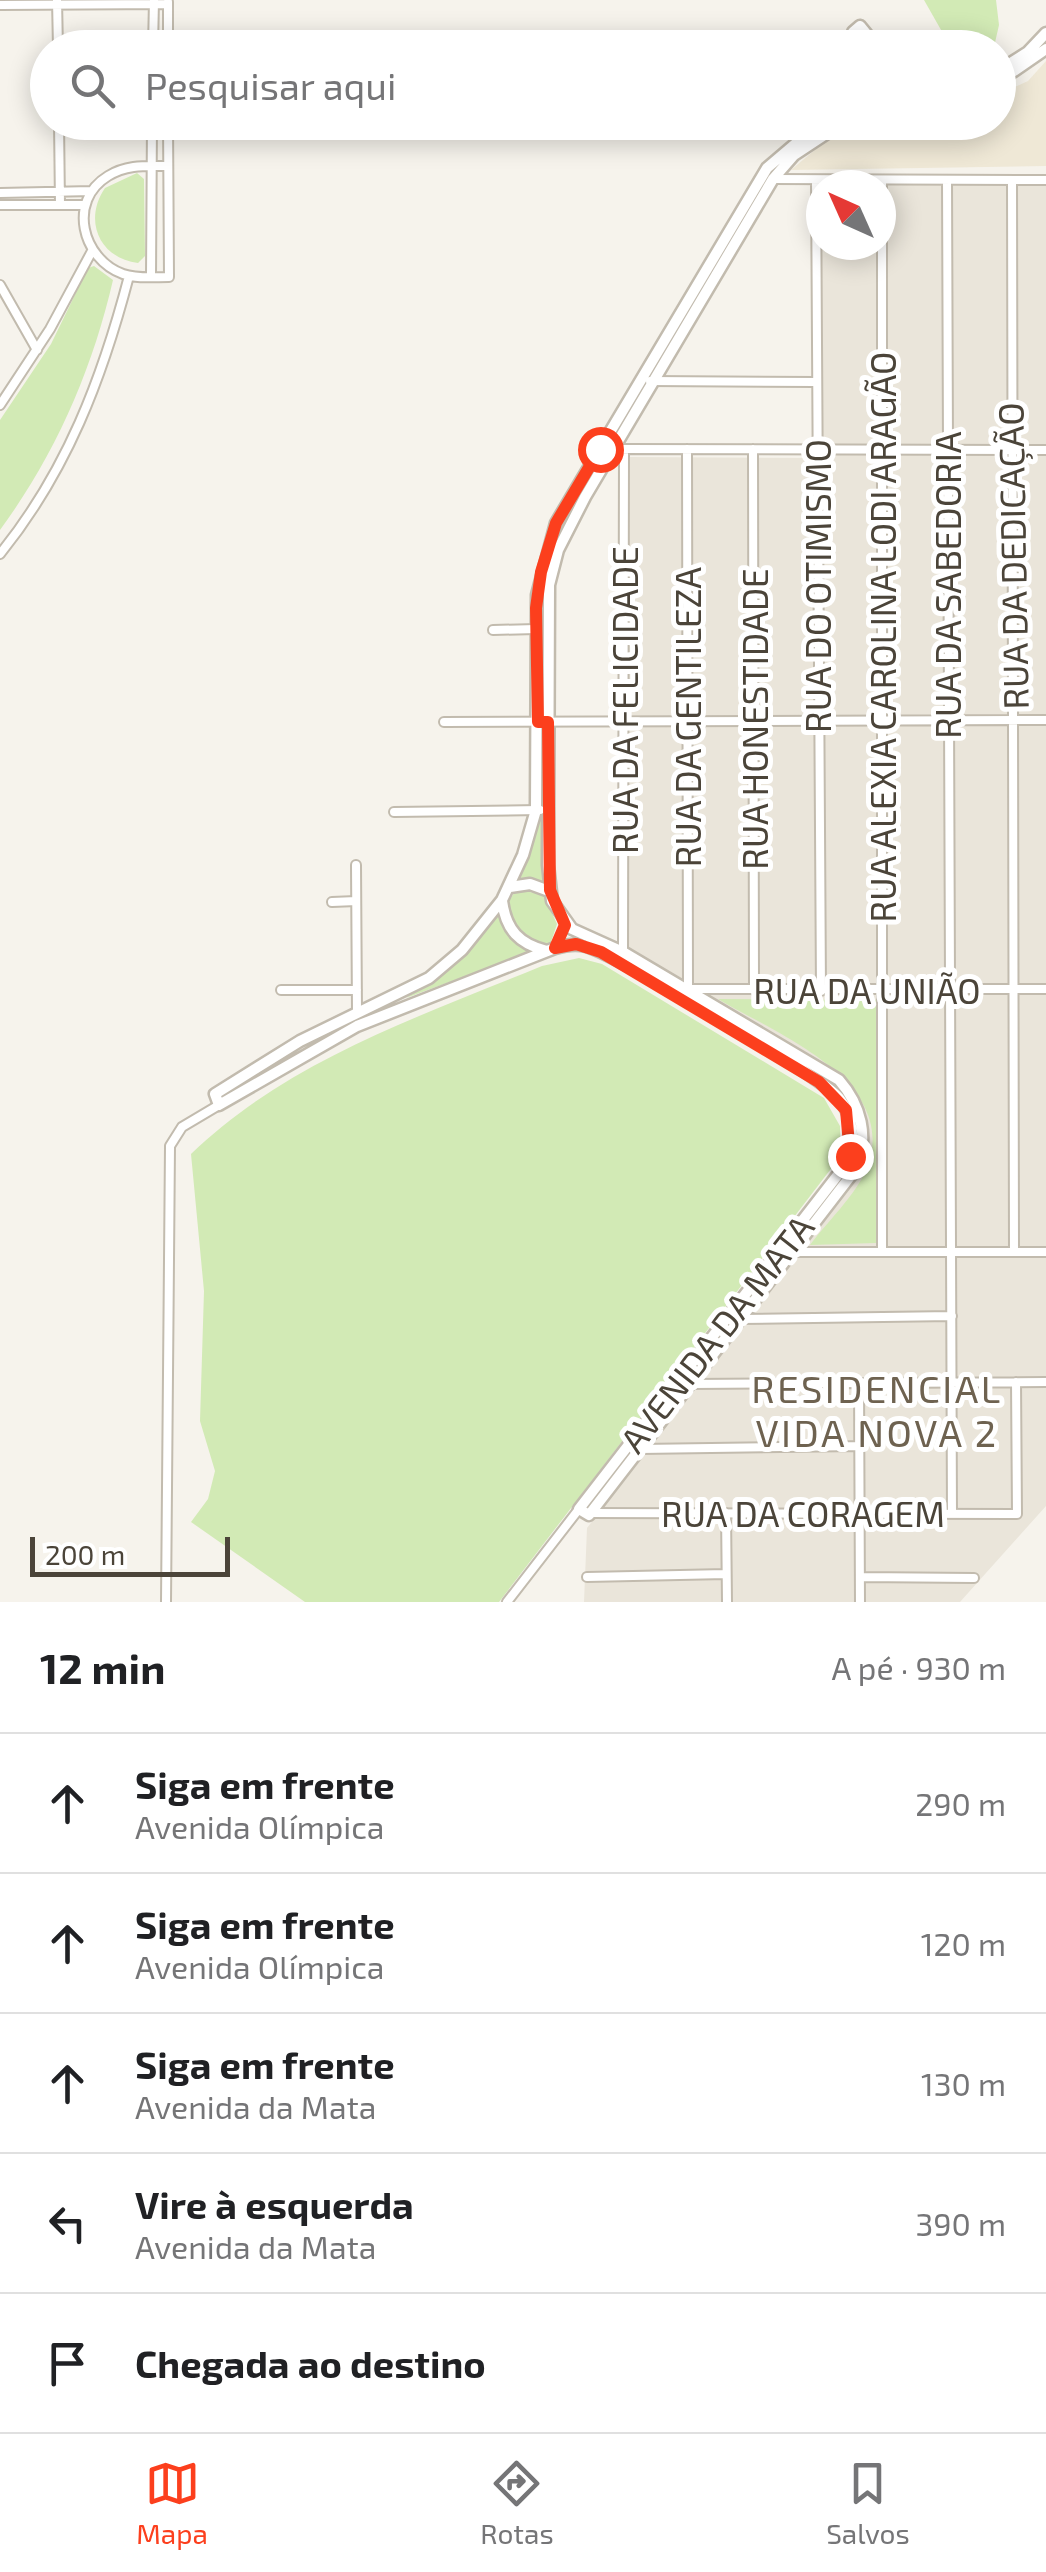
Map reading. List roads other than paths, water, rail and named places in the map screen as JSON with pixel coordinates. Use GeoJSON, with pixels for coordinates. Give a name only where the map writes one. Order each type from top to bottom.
{"type":"FeatureCollection","features":[{"type":"Feature","properties":{"kind":"street"},"geometry":{"type":"LineString","coordinates":[[57,2],[58,30]]}},
{"type":"Feature","properties":{"kind":"street"},"geometry":{"type":"LineString","coordinates":[[153,30],[154,2]]}},
{"type":"Feature","properties":{"kind":"street"},"geometry":{"type":"LineString","coordinates":[[0,4],[168,2],[168,30]]}},
{"type":"Feature","properties":{"kind":"street"},"geometry":{"type":"LineString","coordinates":[[1016,60],[1046,33]]}},
{"type":"Feature","properties":{"kind":"street"},"geometry":{"type":"LineString","coordinates":[[1016,70],[1046,49]]}},
{"type":"Feature","properties":{"kind":"street"},"geometry":{"type":"LineString","coordinates":[[59,140],[60,204]]}},
{"type":"Feature","properties":{"kind":"street"},"geometry":{"type":"LineString","coordinates":[[151,277],[152,140]]}},
{"type":"Feature","properties":{"kind":"street"},"geometry":{"type":"LineString","coordinates":[[168,140],[169,277],[129,276],[111,268],[92,250],[84,230],[85,205],[92,190],[121,169],[168,166]]}},
{"type":"Feature","properties":{"kind":"street"},"geometry":{"type":"LineString","coordinates":[[502,900],[506,922],[516,936],[552,949],[564,922],[550,890],[549,810],[536,629],[538,585],[547,548],[600,449],[768,168],[795,140]]}},
{"type":"Feature","properties":{"kind":"street"},"geometry":{"type":"LineString","coordinates":[[166,1602],[170,1146],[182,1127],[218,1105],[215,1094],[300,1041],[429,978],[462,950],[502,900],[536,810],[553,566],[571,520],[619,449],[773,179],[794,155],[817,140]]}},
{"type":"Feature","properties":{"kind":"street"},"geometry":{"type":"LineString","coordinates":[[773,179],[806,180]]}},
{"type":"Feature","properties":{"kind":"street","name":"RUA DA SABEDORIA"},"geometry":{"type":"LineString","coordinates":[[947,180],[945,450],[952,1382]]}},
{"type":"Feature","properties":{"kind":"street","name":"RUA DA DEDICAÇÃO"},"geometry":{"type":"LineString","coordinates":[[1012,180],[1010,451],[1014,721],[1010,932],[1014,989],[1014,1252]]}},
{"type":"Feature","properties":{"kind":"street"},"geometry":{"type":"LineString","coordinates":[[896,181],[1046,180]]}},
{"type":"Feature","properties":{"kind":"street"},"geometry":{"type":"LineString","coordinates":[[0,192],[92,190]]}},
{"type":"Feature","properties":{"kind":"street"},"geometry":{"type":"LineString","coordinates":[[0,205],[85,205]]}},
{"type":"Feature","properties":{"kind":"street"},"geometry":{"type":"LineString","coordinates":[[0,406],[37,350],[92,250]]}},
{"type":"Feature","properties":{"kind":"street","name":"RUA DO OTIMISMO"},"geometry":{"type":"LineString","coordinates":[[816,260],[821,990]]}},
{"type":"Feature","properties":{"kind":"street","name":"RUA ALEXIA CAROLINA LODI ARAGÃO"},"geometry":{"type":"LineString","coordinates":[[882,260],[882,1252]]}},
{"type":"Feature","properties":{"kind":"street"},"geometry":{"type":"LineString","coordinates":[[0,554],[48,486],[80,426],[108,354],[129,276]]}},
{"type":"Feature","properties":{"kind":"street"},"geometry":{"type":"LineString","coordinates":[[0,284],[37,350]]}},
{"type":"Feature","properties":{"kind":"street"},"geometry":{"type":"LineString","coordinates":[[642,380],[816,382]]}},
{"type":"Feature","properties":{"kind":"street","name":"RUA HONESTIDADE"},"geometry":{"type":"LineString","coordinates":[[752,448],[754,990]]}},
{"type":"Feature","properties":{"kind":"street"},"geometry":{"type":"LineString","coordinates":[[600,449],[1046,450]]}},
{"type":"Feature","properties":{"kind":"street","name":"RUA DA FELICIDADE"},"geometry":{"type":"LineString","coordinates":[[619,449],[625,721],[623,952]]}},
{"type":"Feature","properties":{"kind":"street","name":"RUA DA GENTILEZA"},"geometry":{"type":"LineString","coordinates":[[686,449],[688,987]]}},
{"type":"Feature","properties":{"kind":"street"},"geometry":{"type":"LineString","coordinates":[[493,630],[536,629]]}},
{"type":"Feature","properties":{"kind":"street"},"geometry":{"type":"LineString","coordinates":[[444,722],[1046,720]]}},
{"type":"Feature","properties":{"kind":"street"},"geometry":{"type":"LineString","coordinates":[[394,812],[549,810]]}},
{"type":"Feature","properties":{"kind":"street"},"geometry":{"type":"LineString","coordinates":[[356,865],[357,1012]]}},
{"type":"Feature","properties":{"kind":"street"},"geometry":{"type":"LineString","coordinates":[[510,887],[538,884],[550,890]]}},
{"type":"Feature","properties":{"kind":"street"},"geometry":{"type":"LineString","coordinates":[[332,902],[356,901]]}},
{"type":"Feature","properties":{"kind":"street","name":"AVENIDA DA MATA"},"geometry":{"type":"LineString","coordinates":[[564,922],[688,987],[825,1070],[856,1102],[862,1135],[860,1160],[792,1252],[640,1449],[584,1511]]}},
{"type":"Feature","properties":{"kind":"street","name":"AVENIDA DA MATA"},"geometry":{"type":"LineString","coordinates":[[218,1105],[357,1026],[552,949],[581,945],[612,958],[794,1066],[840,1099],[850,1122],[850,1156],[584,1511]]}},
{"type":"Feature","properties":{"kind":"street","name":"RUA DA UNIÃO"},"geometry":{"type":"LineString","coordinates":[[688,987],[1046,989]]}},
{"type":"Feature","properties":{"kind":"street"},"geometry":{"type":"LineString","coordinates":[[282,990],[357,990]]}},
{"type":"Feature","properties":{"kind":"street"},"geometry":{"type":"LineString","coordinates":[[779,1252],[1046,1252]]}},
{"type":"Feature","properties":{"kind":"street"},"geometry":{"type":"LineString","coordinates":[[740,1319],[952,1316]]}},
{"type":"Feature","properties":{"kind":"street"},"geometry":{"type":"LineString","coordinates":[[952,1382],[952,1514]]}},
{"type":"Feature","properties":{"kind":"street","name":"RUA DA CORAGEM"},"geometry":{"type":"LineString","coordinates":[[584,1511],[1017,1514],[1016,1382]]}},
{"type":"Feature","properties":{"kind":"street"},"geometry":{"type":"LineString","coordinates":[[690,1384],[1046,1382]]}},
{"type":"Feature","properties":{"kind":"street"},"geometry":{"type":"LineString","coordinates":[[858,1383],[860,1602]]}},
{"type":"Feature","properties":{"kind":"street"},"geometry":{"type":"LineString","coordinates":[[640,1449],[859,1446]]}},
{"type":"Feature","properties":{"kind":"street"},"geometry":{"type":"LineString","coordinates":[[506,1602],[584,1511]]}},
{"type":"Feature","properties":{"kind":"street"},"geometry":{"type":"LineString","coordinates":[[726,1513],[726,1602]]}},
{"type":"Feature","properties":{"kind":"street"},"geometry":{"type":"LineString","coordinates":[[587,1577],[726,1574]]}},
{"type":"Feature","properties":{"kind":"street"},"geometry":{"type":"LineString","coordinates":[[860,1577],[974,1578]]}},
{"type":"Feature","properties":{"kind":"district","name":"RESIDENCIAL VIDA NOVA 2"},"geometry":{"type":"Point","coordinates":[877,1410]}}]}
